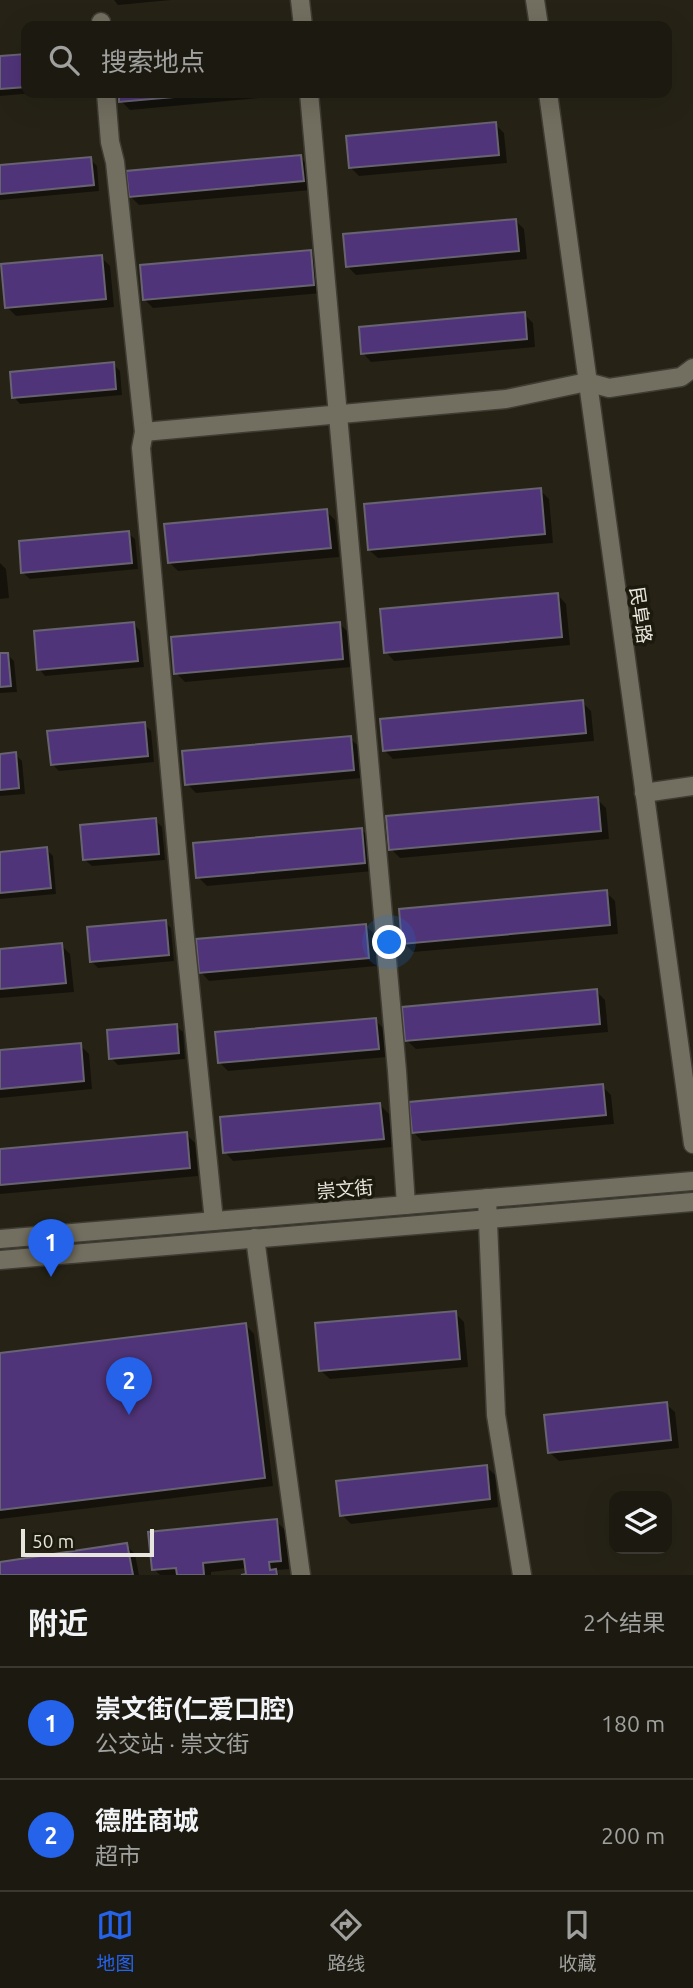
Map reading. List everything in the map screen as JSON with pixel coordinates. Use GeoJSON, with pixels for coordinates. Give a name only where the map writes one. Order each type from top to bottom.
{"type":"FeatureCollection","features":[{"type":"Feature","properties":{"kind":"street"},"geometry":{"type":"LineString","coordinates":[[300,0],[302,21]]}},
{"type":"Feature","properties":{"kind":"street"},"geometry":{"type":"LineString","coordinates":[[536,0],[538,21]]}},
{"type":"Feature","properties":{"kind":"street"},"geometry":{"type":"LineString","coordinates":[[106,98],[144,432],[141,448],[155,613],[214,1221]]}},
{"type":"Feature","properties":{"kind":"street"},"geometry":{"type":"LineString","coordinates":[[309,98],[395,1043],[406,1205]]}},
{"type":"Feature","properties":{"kind":"street","name":"民阜路"},"geometry":{"type":"LineString","coordinates":[[549,98],[693,1144]]}},
{"type":"Feature","properties":{"kind":"street"},"geometry":{"type":"LineString","coordinates":[[144,432],[506,399],[587,382],[609,388],[681,377],[693,368]]}},
{"type":"Feature","properties":{"kind":"street"},"geometry":{"type":"LineString","coordinates":[[644,793],[693,786]]}},
{"type":"Feature","properties":{"kind":"street","name":"崇文街"},"geometry":{"type":"LineString","coordinates":[[0,1239],[693,1181]]}},
{"type":"Feature","properties":{"kind":"street"},"geometry":{"type":"LineString","coordinates":[[487,1198],[496,1415],[522,1575]]}},
{"type":"Feature","properties":{"kind":"street"},"geometry":{"type":"LineString","coordinates":[[0,1260],[693,1202]]}},
{"type":"Feature","properties":{"kind":"street"},"geometry":{"type":"LineString","coordinates":[[255,1238],[301,1575]]}},
{"type":"Feature","properties":{"kind":"building"},"geometry":{"type":"Polygon","coordinates":[[[21,54],[21,87],[0,89],[0,56],[21,54]]]}},
{"type":"Feature","properties":{"kind":"building"},"geometry":{"type":"Polygon","coordinates":[[[119,98],[163,98],[119,102],[119,98]]]}},
{"type":"Feature","properties":{"kind":"building"},"geometry":{"type":"Polygon","coordinates":[[[496,122],[499,155],[349,168],[346,136],[496,122]]]}},
{"type":"Feature","properties":{"kind":"building"},"geometry":{"type":"Polygon","coordinates":[[[301,155],[304,181],[129,197],[126,171],[301,155]]]}},
{"type":"Feature","properties":{"kind":"building"},"geometry":{"type":"Polygon","coordinates":[[[91,157],[94,185],[0,194],[0,165],[91,157]]]}},
{"type":"Feature","properties":{"kind":"building"},"geometry":{"type":"Polygon","coordinates":[[[516,219],[519,251],[346,267],[343,234],[516,219]]]}},
{"type":"Feature","properties":{"kind":"building"},"geometry":{"type":"Polygon","coordinates":[[[311,250],[314,285],[143,300],[140,265],[311,250]]]}},
{"type":"Feature","properties":{"kind":"building"},"geometry":{"type":"Polygon","coordinates":[[[102,255],[106,299],[5,308],[1,264],[102,255]]]}},
{"type":"Feature","properties":{"kind":"building"},"geometry":{"type":"Polygon","coordinates":[[[525,312],[527,339],[361,354],[359,327],[525,312]]]}},
{"type":"Feature","properties":{"kind":"building"},"geometry":{"type":"Polygon","coordinates":[[[114,362],[116,389],[12,398],[10,372],[114,362]]]}},
{"type":"Feature","properties":{"kind":"building"},"geometry":{"type":"Polygon","coordinates":[[[541,488],[545,534],[368,550],[364,504],[541,488]]]}},
{"type":"Feature","properties":{"kind":"building"},"geometry":{"type":"Polygon","coordinates":[[[327,509],[331,548],[168,563],[164,524],[327,509]]]}},
{"type":"Feature","properties":{"kind":"building"},"geometry":{"type":"Polygon","coordinates":[[[129,531],[132,563],[21,573],[19,541],[129,531]]]}},
{"type":"Feature","properties":{"kind":"building"},"geometry":{"type":"Polygon","coordinates":[[[558,593],[562,637],[384,653],[380,609],[558,593]]]}},
{"type":"Feature","properties":{"kind":"building"},"geometry":{"type":"Polygon","coordinates":[[[134,622],[138,661],[37,670],[34,631],[134,622]]]}},
{"type":"Feature","properties":{"kind":"building"},"geometry":{"type":"Polygon","coordinates":[[[340,622],[343,659],[174,674],[171,637],[340,622]]]}},
{"type":"Feature","properties":{"kind":"building"},"geometry":{"type":"Polygon","coordinates":[[[0,653],[8,653],[11,686],[0,687],[0,653]]]}},
{"type":"Feature","properties":{"kind":"building"},"geometry":{"type":"Polygon","coordinates":[[[583,700],[586,733],[383,751],[380,719],[583,700]]]}},
{"type":"Feature","properties":{"kind":"building"},"geometry":{"type":"Polygon","coordinates":[[[145,722],[148,756],[51,765],[47,731],[145,722]]]}},
{"type":"Feature","properties":{"kind":"building"},"geometry":{"type":"Polygon","coordinates":[[[351,736],[354,770],[185,785],[182,751],[351,736]]]}},
{"type":"Feature","properties":{"kind":"building"},"geometry":{"type":"Polygon","coordinates":[[[16,752],[19,788],[0,790],[0,754],[16,752]]]}},
{"type":"Feature","properties":{"kind":"building"},"geometry":{"type":"Polygon","coordinates":[[[598,797],[601,831],[389,850],[386,816],[598,797]]]}},
{"type":"Feature","properties":{"kind":"building"},"geometry":{"type":"Polygon","coordinates":[[[156,818],[159,854],[83,860],[80,825],[156,818]]]}},
{"type":"Feature","properties":{"kind":"building"},"geometry":{"type":"Polygon","coordinates":[[[362,828],[365,863],[196,878],[193,843],[362,828]]]}},
{"type":"Feature","properties":{"kind":"building"},"geometry":{"type":"Polygon","coordinates":[[[47,847],[51,888],[0,893],[0,852],[47,847]]]}},
{"type":"Feature","properties":{"kind":"building"},"geometry":{"type":"Polygon","coordinates":[[[607,890],[610,925],[402,944],[399,909],[607,890]]]}},
{"type":"Feature","properties":{"kind":"building"},"geometry":{"type":"Polygon","coordinates":[[[166,920],[169,955],[90,962],[87,927],[166,920]]]}},
{"type":"Feature","properties":{"kind":"building"},"geometry":{"type":"Polygon","coordinates":[[[366,924],[369,958],[199,973],[196,939],[366,924]]]}},
{"type":"Feature","properties":{"kind":"building"},"geometry":{"type":"Polygon","coordinates":[[[62,943],[66,983],[0,989],[0,949],[62,943]]]}},
{"type":"Feature","properties":{"kind":"building"},"geometry":{"type":"Polygon","coordinates":[[[597,989],[600,1024],[405,1041],[402,1007],[597,989]]]}},
{"type":"Feature","properties":{"kind":"building"},"geometry":{"type":"Polygon","coordinates":[[[376,1018],[379,1049],[218,1063],[215,1032],[376,1018]]]}},
{"type":"Feature","properties":{"kind":"building"},"geometry":{"type":"Polygon","coordinates":[[[177,1024],[179,1053],[109,1059],[107,1030],[177,1024]]]}},
{"type":"Feature","properties":{"kind":"building"},"geometry":{"type":"Polygon","coordinates":[[[81,1043],[84,1081],[0,1089],[0,1050],[81,1043]]]}},
{"type":"Feature","properties":{"kind":"building"},"geometry":{"type":"Polygon","coordinates":[[[603,1084],[606,1115],[412,1133],[409,1102],[603,1084]]]}},
{"type":"Feature","properties":{"kind":"building"},"geometry":{"type":"Polygon","coordinates":[[[380,1103],[384,1139],[223,1153],[220,1117],[380,1103]]]}},
{"type":"Feature","properties":{"kind":"building"},"geometry":{"type":"Polygon","coordinates":[[[187,1132],[190,1168],[0,1185],[0,1149],[187,1132]]]}},
{"type":"Feature","properties":{"kind":"building"},"geometry":{"type":"Polygon","coordinates":[[[456,1311],[460,1359],[319,1371],[315,1323],[456,1311]]]}},
{"type":"Feature","properties":{"kind":"building"},"geometry":{"type":"Polygon","coordinates":[[[246,1323],[265,1478],[0,1510],[0,1353],[246,1323]]]}},
{"type":"Feature","properties":{"kind":"building"},"geometry":{"type":"Polygon","coordinates":[[[667,1402],[671,1440],[548,1453],[544,1415],[667,1402]]]}},
{"type":"Feature","properties":{"kind":"building"},"geometry":{"type":"Polygon","coordinates":[[[487,1465],[490,1499],[340,1516],[336,1481],[487,1465]]]}},
{"type":"Feature","properties":{"kind":"building"},"geometry":{"type":"Polygon","coordinates":[[[277,1519],[281,1561],[269,1562],[270,1570],[276,1569],[277,1575],[241,1575],[246,1574],[244,1559],[203,1563],[204,1575],[177,1575],[176,1568],[152,1570],[148,1532],[277,1519]]]}},
{"type":"Feature","properties":{"kind":"building"},"geometry":{"type":"Polygon","coordinates":[[[127,1543],[133,1575],[0,1575],[0,1562],[127,1543]]]}},
{"type":"Feature","properties":{"kind":"place","name":"崇文街(仁爱口腔)"},"geometry":{"type":"Point","coordinates":[51,1277]}},
{"type":"Feature","properties":{"kind":"place","name":"德胜商城"},"geometry":{"type":"Point","coordinates":[129,1415]}}]}
